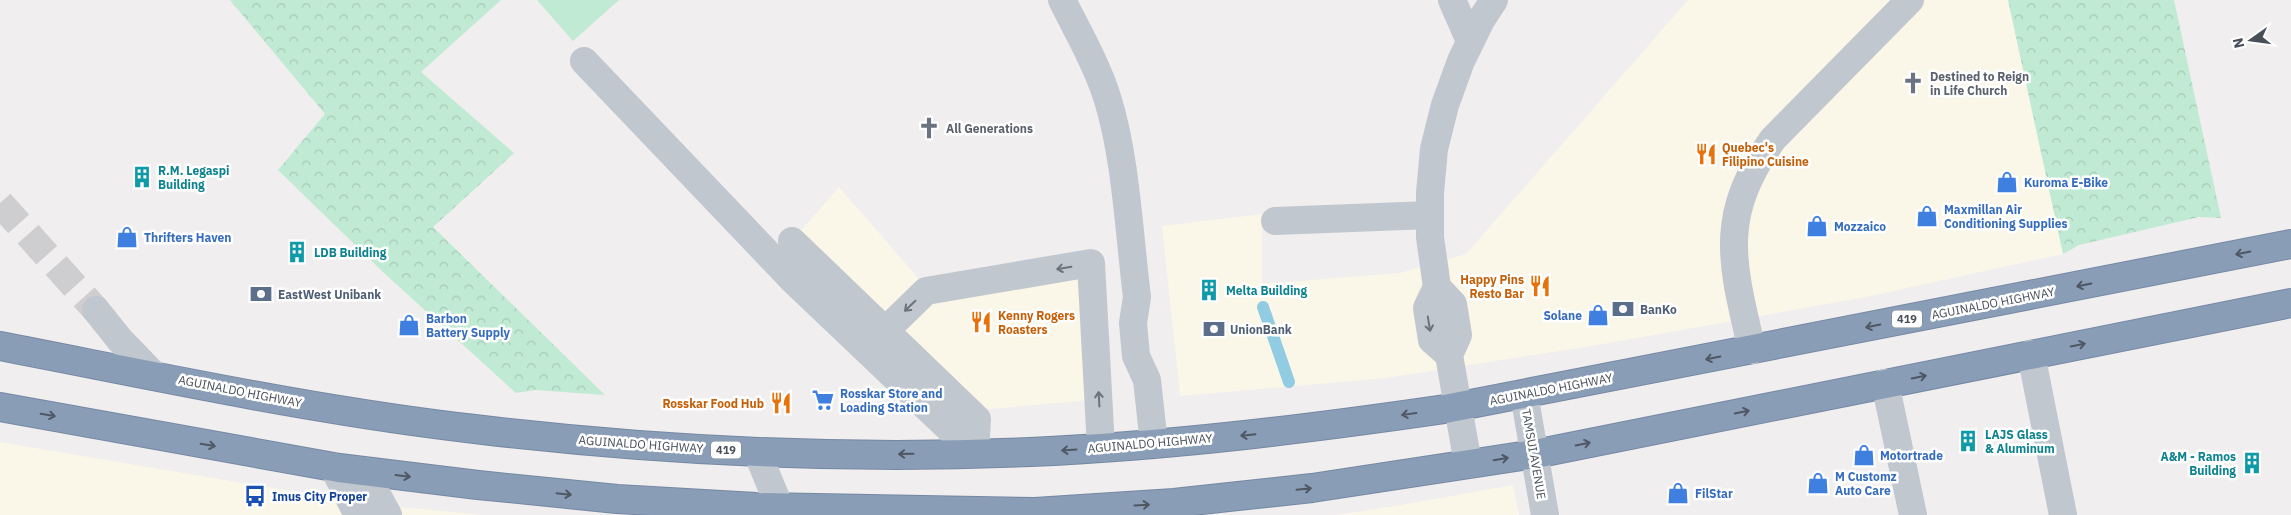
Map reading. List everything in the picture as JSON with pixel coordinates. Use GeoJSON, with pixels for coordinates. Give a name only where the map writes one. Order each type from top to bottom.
{"type":"FeatureCollection","features":[{"type":"Feature","properties":{"kind":"highway","name":"AGUINALDO HIGHWAY"},"geometry":{"type":"LineString","coordinates":[[0,346],[344,411],[482,430],[624,444],[756,452],[976,453],[1101,448],[1304,429],[1458,406],[2291,244]]}},
{"type":"Feature","properties":{"kind":"highway"},"geometry":{"type":"LineString","coordinates":[[0,407],[333,467],[617,499],[781,511],[1035,512],[1164,504],[1312,488],[1535,454],[2291,303]]}},
{"type":"Feature","properties":{"kind":"street"},"geometry":{"type":"LineString","coordinates":[[1062,0],[1094,65],[1106,96],[1117,136],[1137,297],[1148,321],[1149,329],[1152,354],[1147,380],[1154,444]]}},
{"type":"Feature","properties":{"kind":"street"},"geometry":{"type":"LineString","coordinates":[[1452,0],[1470,41]]}},
{"type":"Feature","properties":{"kind":"street"},"geometry":{"type":"LineString","coordinates":[[1468,464],[1449,355],[1458,335],[1452,304],[1437,287],[1430,237],[1430,193],[1434,149],[1445,105],[1460,61],[1494,0]]}},
{"type":"Feature","properties":{"kind":"street"},"geometry":{"type":"LineString","coordinates":[[1752,350],[1736,276],[1733,248],[1736,219],[1746,184],[1756,163],[1773,139],[1910,0]]}},
{"type":"Feature","properties":{"kind":"street"},"geometry":{"type":"LineString","coordinates":[[584,61],[794,280],[976,453]]}},
{"type":"Feature","properties":{"kind":"street"},"geometry":{"type":"LineString","coordinates":[[1275,221],[1430,214]]}},
{"type":"Feature","properties":{"kind":"street"},"geometry":{"type":"LineString","coordinates":[[792,241],[977,419],[976,453]]}},
{"type":"Feature","properties":{"kind":"street"},"geometry":{"type":"LineString","coordinates":[[885,331],[926,291],[1091,263],[1101,448]]}},
{"type":"Feature","properties":{"kind":"street"},"geometry":{"type":"LineString","coordinates":[[96,310],[120,340],[154,375]]}},
{"type":"Feature","properties":{"kind":"street"},"geometry":{"type":"LineString","coordinates":[[2031,354],[2063,515]]}},
{"type":"Feature","properties":{"kind":"street"},"geometry":{"type":"LineString","coordinates":[[1885,383],[1912,515]]}},
{"type":"Feature","properties":{"kind":"street","name":"TAMSUI AVENUE"},"geometry":{"type":"LineString","coordinates":[[1524,394],[1544,515]]}},
{"type":"Feature","properties":{"kind":"street"},"geometry":{"type":"LineString","coordinates":[[756,452],[781,511]]}},
{"type":"Feature","properties":{"kind":"street"},"geometry":{"type":"LineString","coordinates":[[333,467],[358,515]]}},
{"type":"Feature","properties":{"kind":"street"},"geometry":{"type":"LineString","coordinates":[[364,471],[388,515]]}},
{"type":"Feature","properties":{"kind":"shaded area"},"geometry":{"type":"Polygon","coordinates":[[[1688,0],[2008,0],[2063,254],[1866,297],[1592,346],[1386,378],[1180,396],[1162,226],[1262,214],[1262,284],[1400,273],[1466,254],[1688,0]]]}},
{"type":"Feature","properties":{"kind":"shaded area","name":"Kenny Rogers Roasters"},"geometry":{"type":"Polygon","coordinates":[[[839,187],[920,280],[1102,251],[1111,398],[949,413],[782,252],[839,187]]]}},
{"type":"Feature","properties":{"kind":"shaded area"},"geometry":{"type":"Polygon","coordinates":[[[0,442],[368,504],[483,515],[0,515],[0,442]]]}},
{"type":"Feature","properties":{"kind":"shaded area"},"geometry":{"type":"Polygon","coordinates":[[[1513,485],[1519,515],[1336,515],[1401,505],[1513,485]]]}},
{"type":"Feature","properties":{"kind":"green space"},"geometry":{"type":"Polygon","coordinates":[[[230,0],[501,0],[421,72],[514,153],[433,227],[605,395],[535,390],[516,393],[384,273],[278,170],[325,114],[230,0]]]}},
{"type":"Feature","properties":{"kind":"green space"},"geometry":{"type":"Polygon","coordinates":[[[537,0],[619,0],[573,41],[537,0]]]}},
{"type":"Feature","properties":{"kind":"green space"},"geometry":{"type":"Polygon","coordinates":[[[2008,0],[2174,0],[2221,218],[2199,217],[2079,245],[2063,254],[2008,0]]]}},
{"type":"Feature","properties":{"kind":"waterway"},"geometry":{"type":"LineString","coordinates":[[1263,307],[1289,382]]}},
{"type":"Feature","properties":{"kind":"tunnel"},"geometry":{"type":"LineString","coordinates":[[0,203],[96,310]]}},
{"type":"Feature","properties":{"kind":"place","name":"Destined to Reign in Life Church"},"geometry":{"type":"Point","coordinates":[1913,83]}},
{"type":"Feature","properties":{"kind":"place","name":"All Generations"},"geometry":{"type":"Point","coordinates":[929,128]}},
{"type":"Feature","properties":{"kind":"place","name":"Quebec's Filipino Cuisine"},"geometry":{"type":"Point","coordinates":[1706,154]}},
{"type":"Feature","properties":{"kind":"place","name":"R.M. Legaspi Building"},"geometry":{"type":"Point","coordinates":[142,177]}},
{"type":"Feature","properties":{"kind":"place","name":"Kuroma E-Bike"},"geometry":{"type":"Point","coordinates":[2007,182]}},
{"type":"Feature","properties":{"kind":"place","name":"Maxmillan Air Conditioning Supplies"},"geometry":{"type":"Point","coordinates":[1927,216]}},
{"type":"Feature","properties":{"kind":"place","name":"Mozzaico"},"geometry":{"type":"Point","coordinates":[1817,226]}},
{"type":"Feature","properties":{"kind":"place","name":"Thrifters Haven"},"geometry":{"type":"Point","coordinates":[127,237]}},
{"type":"Feature","properties":{"kind":"place","name":"LDB Building"},"geometry":{"type":"Point","coordinates":[297,252]}},
{"type":"Feature","properties":{"kind":"place","name":"Happy Pins Resto Bar"},"geometry":{"type":"Point","coordinates":[1540,286]}},
{"type":"Feature","properties":{"kind":"place","name":"Melta Building"},"geometry":{"type":"Point","coordinates":[1209,290]}},
{"type":"Feature","properties":{"kind":"place","name":"EastWest Unibank"},"geometry":{"type":"Point","coordinates":[261,294]}},
{"type":"Feature","properties":{"kind":"place","name":"BanKo"},"geometry":{"type":"Point","coordinates":[1623,309]}},
{"type":"Feature","properties":{"kind":"place","name":"Solane"},"geometry":{"type":"Point","coordinates":[1598,315]}},
{"type":"Feature","properties":{"kind":"place","name":"Kenny Rogers Roasters"},"geometry":{"type":"Point","coordinates":[981,322]}},
{"type":"Feature","properties":{"kind":"place","name":"Barbon Battery Supply"},"geometry":{"type":"Point","coordinates":[409,325]}},
{"type":"Feature","properties":{"kind":"place","name":"UnionBank"},"geometry":{"type":"Point","coordinates":[1214,329]}},
{"type":"Feature","properties":{"kind":"place","name":"Rosskar Store and Loading Station"},"geometry":{"type":"Point","coordinates":[823,400]}},
{"type":"Feature","properties":{"kind":"place","name":"Rosskar Food Hub"},"geometry":{"type":"Point","coordinates":[781,403]}},
{"type":"Feature","properties":{"kind":"place","name":"LAJS Glass & Aluminum"},"geometry":{"type":"Point","coordinates":[1968,441]}},
{"type":"Feature","properties":{"kind":"place","name":"Motortrade"},"geometry":{"type":"Point","coordinates":[1864,455]}},
{"type":"Feature","properties":{"kind":"place","name":"A&M - Ramos Building"},"geometry":{"type":"Point","coordinates":[2252,463]}},
{"type":"Feature","properties":{"kind":"place","name":"M Customz Auto Care"},"geometry":{"type":"Point","coordinates":[1818,483]}},
{"type":"Feature","properties":{"kind":"place","name":"FilStar"},"geometry":{"type":"Point","coordinates":[1678,493]}},
{"type":"Feature","properties":{"kind":"place","name":"Imus City Proper"},"geometry":{"type":"Point","coordinates":[255,496]}}]}
